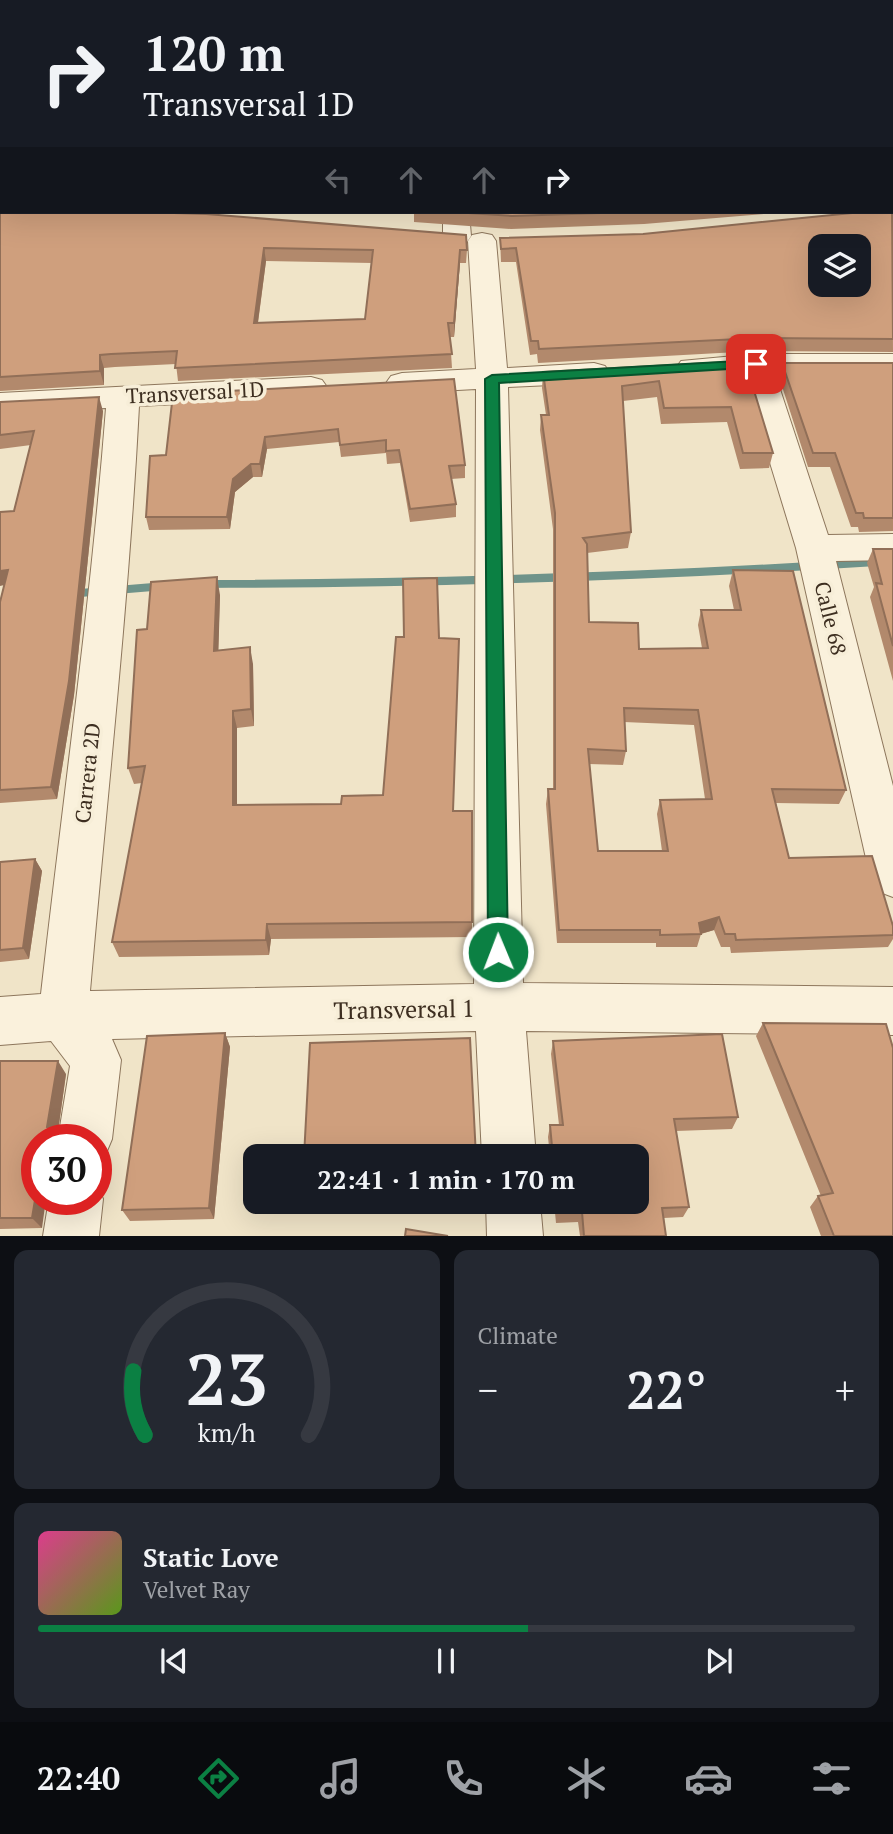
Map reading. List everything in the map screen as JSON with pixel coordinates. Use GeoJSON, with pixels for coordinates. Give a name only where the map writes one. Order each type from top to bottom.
{"type":"FeatureCollection","features":[{"type":"Feature","properties":{"kind":"street"},"geometry":{"type":"LineString","coordinates":[[430,234],[476,232],[492,379],[499,1007],[508,1144]]}},
{"type":"Feature","properties":{"kind":"street"},"geometry":{"type":"LineString","coordinates":[[659,370],[756,364],[893,364]]}},
{"type":"Feature","properties":{"kind":"street","name":"Calle 68"},"geometry":{"type":"LineString","coordinates":[[756,364],[818,563],[893,876]]}},
{"type":"Feature","properties":{"kind":"street","name":"Transversal 1D"},"geometry":{"type":"LineString","coordinates":[[0,404],[123,395],[617,372]]}},
{"type":"Feature","properties":{"kind":"street","name":"Carrera 2D"},"geometry":{"type":"LineString","coordinates":[[63,1016],[103,616],[113,550],[123,395]]}},
{"type":"Feature","properties":{"kind":"street"},"geometry":{"type":"LineString","coordinates":[[818,563],[893,547]]}},
{"type":"Feature","properties":{"kind":"street","name":"Transversal 1"},"geometry":{"type":"LineString","coordinates":[[0,1021],[63,1016],[499,1007],[893,1011]]}},
{"type":"Feature","properties":{"kind":"street"},"geometry":{"type":"LineString","coordinates":[[63,1016],[96,1060],[87,1124]]}},
{"type":"Feature","properties":{"kind":"street"},"geometry":{"type":"LineString","coordinates":[[514,1214],[515,1236]]}},
{"type":"Feature","properties":{"kind":"street"},"geometry":{"type":"LineString","coordinates":[[71,1236],[74,1215]]}},
{"type":"Feature","properties":{"kind":"building"},"geometry":{"type":"Polygon","coordinates":[[[0,214],[206,214],[466,235],[467,250],[460,250],[454,323],[448,323],[452,354],[175,368],[177,351],[111,354],[100,355],[100,371],[0,377],[0,214]],[[264,248],[254,323],[365,319],[373,250],[264,248]]]}},
{"type":"Feature","properties":{"kind":"building"},"geometry":{"type":"Polygon","coordinates":[[[482,214],[572,214],[512,216],[482,214]]]}},
{"type":"Feature","properties":{"kind":"building"},"geometry":{"type":"Polygon","coordinates":[[[842,214],[892,214],[893,339],[759,338],[539,349],[538,341],[531,341],[516,248],[501,249],[500,238],[643,234],[842,214]]]}},
{"type":"Feature","properties":{"kind":"building"},"geometry":{"type":"Polygon","coordinates":[[[745,361],[773,453],[743,453],[731,407],[664,408],[659,381],[622,386],[631,532],[583,538],[587,544],[589,622],[638,623],[639,649],[708,648],[701,610],[741,610],[733,570],[793,571],[846,790],[772,789],[789,858],[872,856],[893,926],[893,935],[736,940],[735,934],[725,934],[719,917],[699,923],[701,934],[660,935],[660,930],[559,930],[548,789],[555,789],[555,513],[541,415],[549,415],[543,372],[745,361]],[[624,708],[626,751],[588,749],[598,851],[668,851],[660,800],[712,799],[698,710],[624,708]]]}},
{"type":"Feature","properties":{"kind":"building"},"geometry":{"type":"Polygon","coordinates":[[[782,363],[893,363],[893,518],[864,518],[863,513],[856,513],[835,453],[813,453],[782,363]]]}},
{"type":"Feature","properties":{"kind":"building"},"geometry":{"type":"Polygon","coordinates":[[[454,379],[465,465],[449,466],[456,504],[410,509],[399,450],[386,451],[386,440],[340,445],[338,429],[265,437],[260,464],[251,464],[233,479],[227,517],[146,517],[150,456],[166,455],[173,394],[454,379]]]}},
{"type":"Feature","properties":{"kind":"building"},"geometry":{"type":"Polygon","coordinates":[[[99,397],[69,681],[51,787],[0,790],[0,602],[8,570],[0,571],[0,512],[14,511],[34,431],[0,435],[0,402],[99,397]]]}},
{"type":"Feature","properties":{"kind":"building"},"geometry":{"type":"Polygon","coordinates":[[[873,549],[893,549],[893,646],[876,583],[882,584],[873,549]]]}},
{"type":"Feature","properties":{"kind":"building"},"geometry":{"type":"Polygon","coordinates":[[[217,577],[214,651],[250,647],[251,709],[233,711],[233,805],[341,804],[342,796],[383,795],[396,637],[404,637],[403,579],[437,578],[439,638],[459,639],[453,811],[472,811],[472,922],[267,924],[266,940],[112,942],[145,766],[128,768],[137,630],[147,629],[151,582],[217,577]]]}},
{"type":"Feature","properties":{"kind":"building"},"geometry":{"type":"Polygon","coordinates":[[[35,859],[23,948],[0,950],[0,862],[35,859]]]}},
{"type":"Feature","properties":{"kind":"building"},"geometry":{"type":"Polygon","coordinates":[[[763,1023],[886,1024],[893,1048],[893,1236],[834,1236],[818,1196],[833,1193],[763,1023]]]}},
{"type":"Feature","properties":{"kind":"building"},"geometry":{"type":"Polygon","coordinates":[[[225,1033],[209,1208],[122,1210],[147,1036],[225,1033]]]}},
{"type":"Feature","properties":{"kind":"building"},"geometry":{"type":"Polygon","coordinates":[[[722,1034],[738,1117],[674,1119],[689,1207],[662,1208],[666,1236],[584,1236],[582,1214],[649,1214],[649,1144],[552,1144],[550,1125],[563,1125],[553,1041],[722,1034]]]}},
{"type":"Feature","properties":{"kind":"building"},"geometry":{"type":"Polygon","coordinates":[[[470,1038],[475,1144],[305,1144],[310,1043],[470,1038]]]}},
{"type":"Feature","properties":{"kind":"building"},"geometry":{"type":"Polygon","coordinates":[[[0,1061],[58,1061],[48,1124],[21,1124],[21,1215],[32,1215],[32,1218],[0,1218],[0,1061]]]}},
{"type":"Feature","properties":{"kind":"building"},"geometry":{"type":"Polygon","coordinates":[[[406,1229],[448,1236],[405,1236],[406,1229]]]}},
{"type":"Feature","properties":{"kind":"waterway"},"geometry":{"type":"LineString","coordinates":[[201,584],[547,578],[893,561]]}},
{"type":"Feature","properties":{"kind":"waterway"},"geometry":{"type":"LineString","coordinates":[[68,594],[165,586]]}},
{"type":"Feature","properties":{"kind":"route"},"geometry":{"type":"LineString","coordinates":[[498,952],[492,379],[756,364]]}}]}
